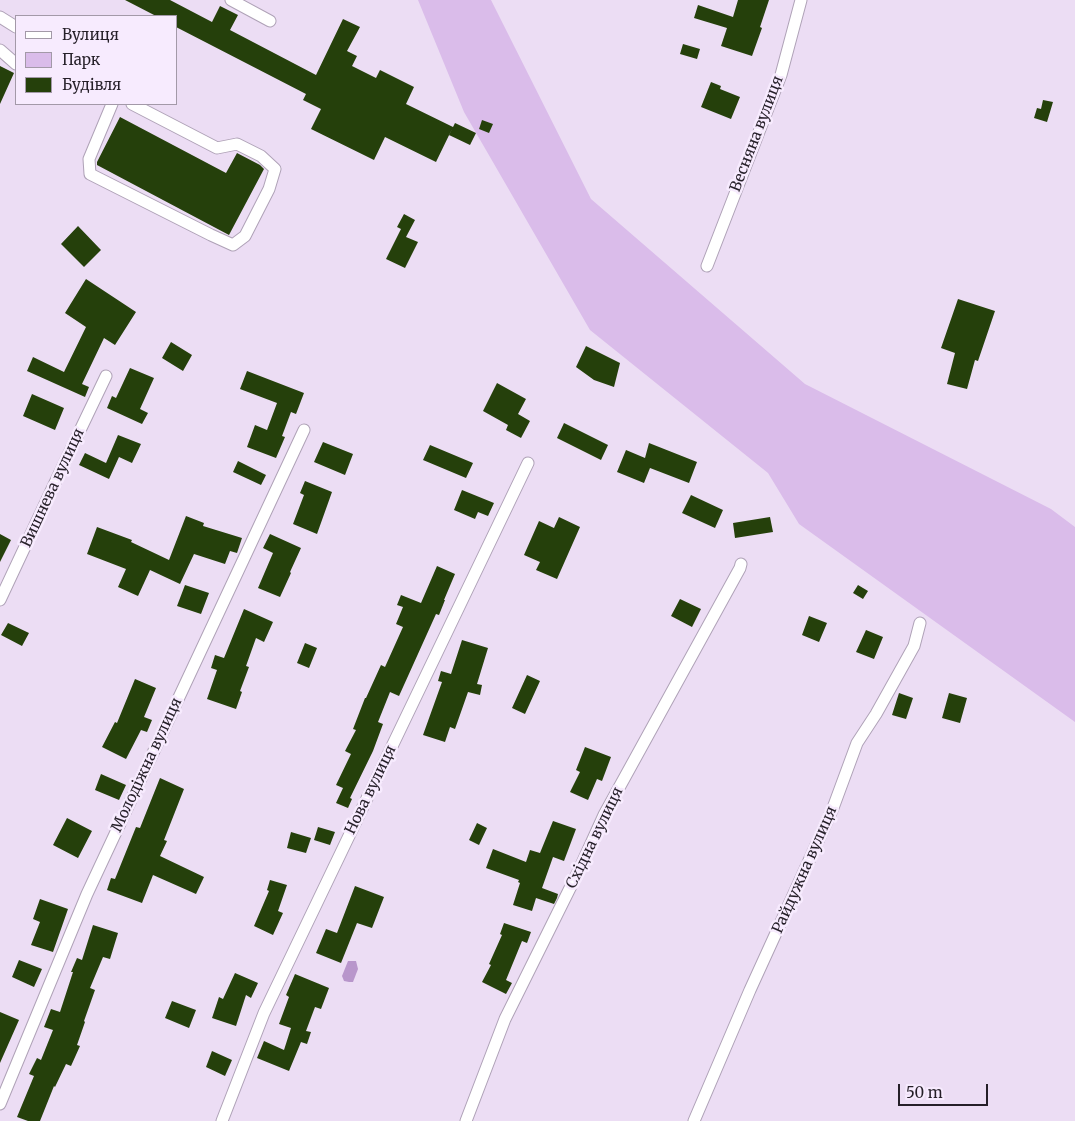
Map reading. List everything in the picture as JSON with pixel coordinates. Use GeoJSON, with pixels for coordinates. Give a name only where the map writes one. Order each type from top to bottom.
{"type":"FeatureCollection","features":[{"type":"Feature","properties":{"kind":"street"},"geometry":{"type":"LineString","coordinates":[[231,0],[270,21]]}},
{"type":"Feature","properties":{"kind":"street","name":"Весняна вулиця"},"geometry":{"type":"LineString","coordinates":[[706,266],[781,75],[801,0]]}},
{"type":"Feature","properties":{"kind":"street"},"geometry":{"type":"LineString","coordinates":[[0,18],[15,26]]}},
{"type":"Feature","properties":{"kind":"street"},"geometry":{"type":"LineString","coordinates":[[0,50],[15,63]]}},
{"type":"Feature","properties":{"kind":"street"},"geometry":{"type":"LineString","coordinates":[[112,105],[89,159],[90,174],[233,245],[245,236],[269,189],[275,170],[261,156],[237,144],[217,148],[134,105]]}},
{"type":"Feature","properties":{"kind":"street","name":"Вишнева вулиця"},"geometry":{"type":"LineString","coordinates":[[0,600],[106,376]]}},
{"type":"Feature","properties":{"kind":"street","name":"Молодіжна вулиця"},"geometry":{"type":"LineString","coordinates":[[0,1104],[87,894],[304,430]]}},
{"type":"Feature","properties":{"kind":"street","name":"Нова вулиця"},"geometry":{"type":"LineString","coordinates":[[222,1121],[264,1013],[528,463]]}},
{"type":"Feature","properties":{"kind":"street","name":"Східна вулиця"},"geometry":{"type":"LineString","coordinates":[[466,1121],[505,1019],[579,870],[604,815],[741,564]]}},
{"type":"Feature","properties":{"kind":"street","name":"Райдужна вулиця"},"geometry":{"type":"LineString","coordinates":[[694,1121],[750,990],[833,808],[857,743],[876,714],[914,646],[920,623]]}},
{"type":"Feature","properties":{"kind":"green space"},"geometry":{"type":"Polygon","coordinates":[[[418,0],[491,0],[591,199],[805,384],[1051,509],[1075,527],[1075,722],[799,524],[768,473],[590,330],[464,112],[418,0]]]}},
{"type":"Feature","properties":{"kind":"shaded area"},"geometry":{"type":"Polygon","coordinates":[[[348,961],[356,961],[358,969],[353,982],[344,981],[342,976],[348,961]]]}},
{"type":"Feature","properties":{"kind":"building"},"geometry":{"type":"Polygon","coordinates":[[[125,0],[170,0],[212,22],[220,6],[238,15],[230,30],[316,75],[343,19],[360,27],[347,51],[357,56],[352,66],[376,78],[380,70],[414,87],[406,104],[453,127],[436,162],[385,137],[374,160],[311,129],[321,109],[303,100],[306,94],[178,28],[178,15],[154,15],[125,0]]]}},
{"type":"Feature","properties":{"kind":"building"},"geometry":{"type":"Polygon","coordinates":[[[738,0],[769,0],[752,56],[721,46],[727,28],[694,18],[698,5],[733,17],[738,0]]]}},
{"type":"Feature","properties":{"kind":"building"},"geometry":{"type":"Polygon","coordinates":[[[683,44],[700,49],[697,59],[680,54],[683,44]]]}},
{"type":"Feature","properties":{"kind":"building"},"geometry":{"type":"Polygon","coordinates":[[[0,66],[14,73],[0,104],[0,66]]]}},
{"type":"Feature","properties":{"kind":"building"},"geometry":{"type":"Polygon","coordinates":[[[711,82],[721,86],[720,89],[740,97],[731,119],[701,107],[711,82]]]}},
{"type":"Feature","properties":{"kind":"building"},"geometry":{"type":"Polygon","coordinates":[[[1043,100],[1053,102],[1047,122],[1034,118],[1037,108],[1041,109],[1043,100]]]}},
{"type":"Feature","properties":{"kind":"building"},"geometry":{"type":"Polygon","coordinates":[[[120,117],[226,173],[237,153],[264,169],[229,235],[97,165],[120,117]]]}},
{"type":"Feature","properties":{"kind":"building"},"geometry":{"type":"Polygon","coordinates":[[[482,120],[493,124],[489,133],[479,129],[482,120]]]}},
{"type":"Feature","properties":{"kind":"building"},"geometry":{"type":"Polygon","coordinates":[[[455,123],[476,133],[470,145],[449,135],[455,123]]]}},
{"type":"Feature","properties":{"kind":"building"},"geometry":{"type":"Polygon","coordinates":[[[404,214],[415,220],[406,237],[418,242],[405,268],[386,259],[401,229],[397,227],[404,214]]]}},
{"type":"Feature","properties":{"kind":"building"},"geometry":{"type":"Polygon","coordinates":[[[78,226],[101,250],[84,267],[61,244],[78,226]]]}},
{"type":"Feature","properties":{"kind":"building"},"geometry":{"type":"Polygon","coordinates":[[[86,279],[136,312],[115,345],[104,338],[82,384],[89,387],[85,397],[27,371],[33,357],[64,372],[86,327],[65,313],[86,279]]]}},
{"type":"Feature","properties":{"kind":"building"},"geometry":{"type":"Polygon","coordinates":[[[958,299],[995,311],[978,361],[975,360],[967,389],[947,384],[955,353],[941,348],[958,299]]]}},
{"type":"Feature","properties":{"kind":"building"},"geometry":{"type":"Polygon","coordinates":[[[171,342],[192,355],[183,371],[162,358],[171,342]]]}},
{"type":"Feature","properties":{"kind":"building"},"geometry":{"type":"Polygon","coordinates":[[[586,346],[620,363],[614,387],[594,380],[576,367],[586,346]]]}},
{"type":"Feature","properties":{"kind":"building"},"geometry":{"type":"Polygon","coordinates":[[[130,368],[154,378],[140,409],[148,413],[142,424],[107,408],[112,396],[116,398],[130,368]]]}},
{"type":"Feature","properties":{"kind":"building"},"geometry":{"type":"Polygon","coordinates":[[[247,371],[304,393],[296,414],[291,412],[282,436],[285,437],[276,458],[247,447],[255,425],[267,430],[277,403],[240,389],[247,371]]]}},
{"type":"Feature","properties":{"kind":"building"},"geometry":{"type":"Polygon","coordinates":[[[497,383],[526,399],[518,414],[530,421],[521,438],[506,430],[508,425],[483,411],[497,383]]]}},
{"type":"Feature","properties":{"kind":"building"},"geometry":{"type":"Polygon","coordinates":[[[32,394],[64,408],[55,430],[23,416],[32,394]]]}},
{"type":"Feature","properties":{"kind":"building"},"geometry":{"type":"Polygon","coordinates":[[[564,423],[608,445],[601,460],[557,438],[564,423]]]}},
{"type":"Feature","properties":{"kind":"building"},"geometry":{"type":"Polygon","coordinates":[[[118,435],[141,444],[132,463],[119,457],[109,479],[79,465],[85,453],[106,463],[118,435]]]}},
{"type":"Feature","properties":{"kind":"building"},"geometry":{"type":"Polygon","coordinates":[[[323,442],[353,454],[345,475],[314,462],[323,442]]]}},
{"type":"Feature","properties":{"kind":"building"},"geometry":{"type":"Polygon","coordinates":[[[649,443],[697,462],[689,483],[650,468],[644,483],[617,472],[626,450],[645,458],[649,443]]]}},
{"type":"Feature","properties":{"kind":"building"},"geometry":{"type":"Polygon","coordinates":[[[430,445],[473,463],[466,478],[423,460],[430,445]]]}},
{"type":"Feature","properties":{"kind":"building"},"geometry":{"type":"Polygon","coordinates":[[[238,461],[266,475],[261,485],[233,472],[238,461]]]}},
{"type":"Feature","properties":{"kind":"building"},"geometry":{"type":"Polygon","coordinates":[[[305,481],[332,492],[317,534],[293,524],[304,495],[300,493],[305,481]]]}},
{"type":"Feature","properties":{"kind":"building"},"geometry":{"type":"Polygon","coordinates":[[[462,490],[494,503],[488,516],[478,512],[475,519],[454,510],[462,490]]]}},
{"type":"Feature","properties":{"kind":"building"},"geometry":{"type":"Polygon","coordinates":[[[691,495],[723,510],[715,528],[682,513],[691,495]]]}},
{"type":"Feature","properties":{"kind":"building"},"geometry":{"type":"Polygon","coordinates":[[[186,516],[204,523],[203,526],[242,538],[237,553],[230,551],[225,564],[194,554],[180,584],[150,570],[138,596],[118,587],[126,569],[87,554],[97,527],[132,540],[131,542],[169,560],[186,516]]]}},
{"type":"Feature","properties":{"kind":"building"},"geometry":{"type":"Polygon","coordinates":[[[559,517],[580,527],[557,579],[536,570],[540,562],[524,555],[539,521],[554,528],[559,517]]]}},
{"type":"Feature","properties":{"kind":"building"},"geometry":{"type":"Polygon","coordinates":[[[770,517],[773,532],[735,538],[733,523],[770,517]]]}},
{"type":"Feature","properties":{"kind":"building"},"geometry":{"type":"Polygon","coordinates":[[[0,534],[11,540],[0,562],[0,534]]]}},
{"type":"Feature","properties":{"kind":"building"},"geometry":{"type":"Polygon","coordinates":[[[270,534],[301,548],[280,597],[258,588],[273,553],[263,548],[270,534]]]}},
{"type":"Feature","properties":{"kind":"building"},"geometry":{"type":"Polygon","coordinates":[[[437,566],[455,574],[439,615],[436,614],[399,696],[390,692],[378,722],[383,724],[373,751],[350,798],[352,799],[348,808],[336,803],[343,788],[336,785],[351,754],[345,751],[356,730],[353,729],[365,698],[381,665],[385,667],[403,627],[396,624],[403,607],[397,605],[401,595],[421,603],[437,566]]]}},
{"type":"Feature","properties":{"kind":"building"},"geometry":{"type":"Polygon","coordinates":[[[185,585],[209,593],[201,614],[177,606],[185,585]]]}},
{"type":"Feature","properties":{"kind":"building"},"geometry":{"type":"Polygon","coordinates":[[[858,585],[868,591],[863,599],[853,593],[858,585]]]}},
{"type":"Feature","properties":{"kind":"building"},"geometry":{"type":"Polygon","coordinates":[[[680,599],[701,609],[692,627],[671,616],[680,599]]]}},
{"type":"Feature","properties":{"kind":"building"},"geometry":{"type":"Polygon","coordinates":[[[244,609],[273,622],[264,642],[256,638],[246,666],[249,667],[240,691],[242,692],[236,709],[207,699],[217,670],[211,668],[215,655],[224,658],[244,609]]]}},
{"type":"Feature","properties":{"kind":"building"},"geometry":{"type":"Polygon","coordinates":[[[809,616],[827,623],[819,642],[802,635],[809,616]]]}},
{"type":"Feature","properties":{"kind":"building"},"geometry":{"type":"Polygon","coordinates":[[[8,623],[29,633],[22,646],[1,635],[8,623]]]}},
{"type":"Feature","properties":{"kind":"building"},"geometry":{"type":"Polygon","coordinates":[[[866,630],[883,637],[874,659],[856,652],[866,630]]]}},
{"type":"Feature","properties":{"kind":"building"},"geometry":{"type":"Polygon","coordinates":[[[462,640],[488,648],[477,684],[482,685],[480,695],[468,692],[455,729],[450,727],[445,742],[423,735],[442,682],[438,681],[441,671],[451,674],[462,640]]]}},
{"type":"Feature","properties":{"kind":"building"},"geometry":{"type":"Polygon","coordinates":[[[305,643],[317,648],[309,668],[297,663],[305,643]]]}},
{"type":"Feature","properties":{"kind":"building"},"geometry":{"type":"Polygon","coordinates":[[[527,675],[540,681],[525,714],[512,708],[527,675]]]}},
{"type":"Feature","properties":{"kind":"building"},"geometry":{"type":"Polygon","coordinates":[[[135,679],[156,688],[144,717],[152,720],[147,732],[141,730],[126,759],[102,747],[115,722],[117,723],[135,679]]]}},
{"type":"Feature","properties":{"kind":"building"},"geometry":{"type":"Polygon","coordinates":[[[899,693],[913,698],[906,719],[892,715],[899,693]]]}},
{"type":"Feature","properties":{"kind":"building"},"geometry":{"type":"Polygon","coordinates":[[[949,693],[967,698],[960,723],[942,718],[949,693]]]}},
{"type":"Feature","properties":{"kind":"building"},"geometry":{"type":"Polygon","coordinates":[[[585,747],[611,757],[602,781],[597,779],[588,800],[570,792],[580,772],[576,770],[585,747]]]}},
{"type":"Feature","properties":{"kind":"building"},"geometry":{"type":"Polygon","coordinates":[[[101,774],[126,785],[119,800],[95,790],[101,774]]]}},
{"type":"Feature","properties":{"kind":"building"},"geometry":{"type":"Polygon","coordinates":[[[160,778],[184,789],[164,840],[167,841],[160,856],[204,877],[196,894],[153,875],[142,903],[107,890],[111,878],[115,879],[136,827],[140,828],[160,778]]]}},
{"type":"Feature","properties":{"kind":"building"},"geometry":{"type":"Polygon","coordinates":[[[67,818],[92,831],[78,858],[53,845],[67,818]]]}},
{"type":"Feature","properties":{"kind":"building"},"geometry":{"type":"Polygon","coordinates":[[[553,821],[576,829],[564,861],[553,857],[542,888],[558,894],[557,898],[554,904],[536,898],[532,911],[513,905],[520,883],[518,882],[519,880],[486,868],[493,849],[526,862],[530,850],[540,853],[553,821]]]}},
{"type":"Feature","properties":{"kind":"building"},"geometry":{"type":"Polygon","coordinates":[[[477,823],[487,828],[479,845],[469,840],[477,823]]]}},
{"type":"Feature","properties":{"kind":"building"},"geometry":{"type":"Polygon","coordinates":[[[318,827],[335,832],[330,845],[314,840],[318,827]]]}},
{"type":"Feature","properties":{"kind":"building"},"geometry":{"type":"Polygon","coordinates":[[[291,832],[311,838],[306,853],[287,848],[291,832]]]}},
{"type":"Feature","properties":{"kind":"building"},"geometry":{"type":"Polygon","coordinates":[[[270,880],[287,885],[278,911],[283,913],[273,935],[254,926],[269,891],[267,890],[270,880]]]}},
{"type":"Feature","properties":{"kind":"building"},"geometry":{"type":"Polygon","coordinates":[[[355,886],[384,897],[372,928],[357,923],[341,963],[316,953],[326,929],[337,933],[355,886]]]}},
{"type":"Feature","properties":{"kind":"building"},"geometry":{"type":"Polygon","coordinates":[[[40,899],[68,909],[53,952],[31,945],[40,922],[33,919],[40,899]]]}},
{"type":"Feature","properties":{"kind":"building"},"geometry":{"type":"Polygon","coordinates":[[[504,923],[531,932],[527,943],[522,941],[506,980],[512,983],[506,994],[482,982],[491,965],[489,964],[502,935],[500,934],[504,923]]]}},
{"type":"Feature","properties":{"kind":"building"},"geometry":{"type":"Polygon","coordinates":[[[93,925],[118,933],[110,959],[103,957],[90,988],[95,990],[77,1045],[80,1046],[71,1066],[66,1064],[54,1086],[40,1121],[28,1121],[17,1117],[34,1076],[29,1074],[37,1058],[41,1060],[53,1030],[44,1027],[51,1009],[60,1012],[73,972],[71,972],[77,958],[82,960],[93,925]]]}},
{"type":"Feature","properties":{"kind":"building"},"geometry":{"type":"Polygon","coordinates":[[[19,960],[42,969],[34,987],[12,977],[19,960]]]}},
{"type":"Feature","properties":{"kind":"building"},"geometry":{"type":"Polygon","coordinates":[[[235,973],[258,983],[251,998],[246,995],[236,1026],[212,1018],[219,997],[223,999],[235,973]]]}},
{"type":"Feature","properties":{"kind":"building"},"geometry":{"type":"Polygon","coordinates":[[[295,974],[329,988],[321,1009],[315,1007],[306,1031],[311,1032],[307,1044],[301,1042],[289,1071],[257,1058],[264,1041],[284,1050],[291,1028],[279,1024],[289,997],[286,995],[295,974]]]}},
{"type":"Feature","properties":{"kind":"building"},"geometry":{"type":"Polygon","coordinates":[[[172,1001],[196,1010],[189,1028],[165,1018],[172,1001]]]}},
{"type":"Feature","properties":{"kind":"building"},"geometry":{"type":"Polygon","coordinates":[[[0,1012],[19,1020],[0,1063],[0,1012]]]}},
{"type":"Feature","properties":{"kind":"building"},"geometry":{"type":"Polygon","coordinates":[[[212,1051],[232,1060],[225,1076],[206,1067],[212,1051]]]}}]}
